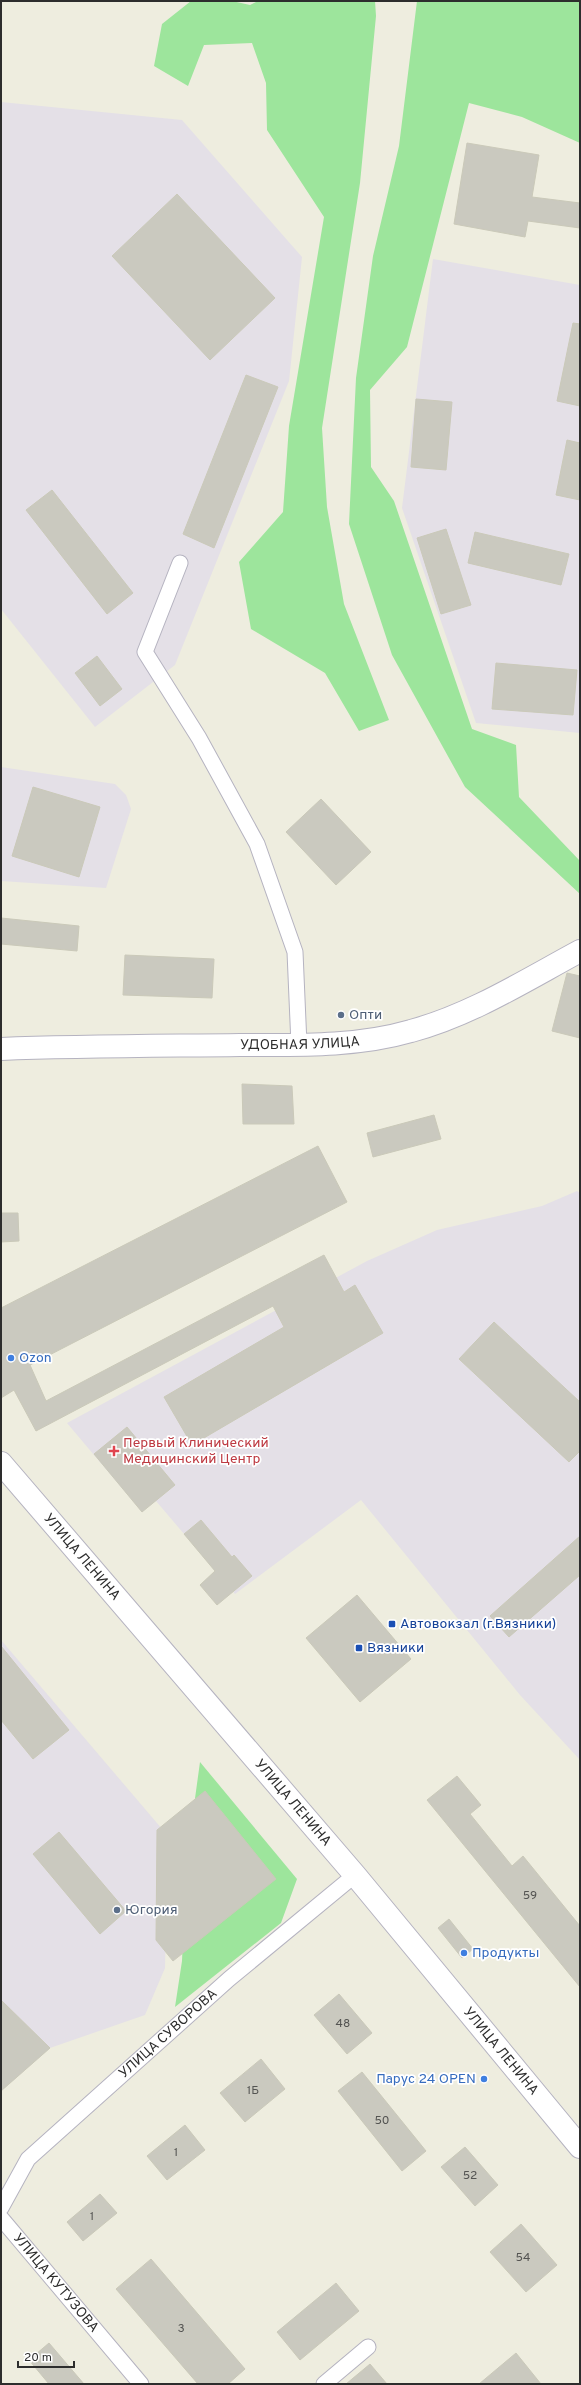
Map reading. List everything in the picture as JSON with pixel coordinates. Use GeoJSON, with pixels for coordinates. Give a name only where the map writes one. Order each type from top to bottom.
{"type":"FeatureCollection","features":[{"type":"Feature","properties":{"kind":"main road","name":"УДОБНАЯ УЛИЦА"},"geometry":{"type":"LineString","coordinates":[[1,1049],[299,1044],[366,1041],[412,1031],[456,1014],[504,992],[580,951]]}},
{"type":"Feature","properties":{"kind":"main road","name":"УЛИЦА ЛЕНИНА"},"geometry":{"type":"LineString","coordinates":[[1,1463],[354,1875],[580,2147]]}},
{"type":"Feature","properties":{"kind":"street"},"geometry":{"type":"LineString","coordinates":[[180,562],[145,652],[199,738],[257,844],[295,952],[299,1044]]}},
{"type":"Feature","properties":{"kind":"street","name":"УЛИЦА СУВОРОВА"},"geometry":{"type":"LineString","coordinates":[[1,2208],[28,2159],[229,1979],[354,1875]]}},
{"type":"Feature","properties":{"kind":"street","name":"УЛИЦА КУТУЗОВА"},"geometry":{"type":"LineString","coordinates":[[1,2218],[141,2384]]}},
{"type":"Feature","properties":{"kind":"street"},"geometry":{"type":"LineString","coordinates":[[324,2384],[368,2347]]}},
{"type":"Feature","properties":{"kind":"shaded area"},"geometry":{"type":"Polygon","coordinates":[[[1,102],[182,120],[302,257],[289,381],[175,665],[95,727],[1,609],[1,102]]]}},
{"type":"Feature","properties":{"kind":"shaded area"},"geometry":{"type":"Polygon","coordinates":[[[433,259],[580,285],[580,733],[476,723],[402,508],[433,259]]]}},
{"type":"Feature","properties":{"kind":"shaded area"},"geometry":{"type":"Polygon","coordinates":[[[1,767],[115,784],[126,795],[131,809],[106,888],[1,881],[1,767]]]}},
{"type":"Feature","properties":{"kind":"shaded area"},"geometry":{"type":"Polygon","coordinates":[[[577,1191],[580,1193],[580,1760],[520,1695],[361,1500],[235,1594],[156,1501],[142,1512],[67,1423],[367,1261],[437,1230],[542,1206],[577,1191]]]}},
{"type":"Feature","properties":{"kind":"shaded area"},"geometry":{"type":"Polygon","coordinates":[[[1,1640],[168,1836],[165,1968],[145,2015],[50,2048],[1,2091],[1,1640]]]}},
{"type":"Feature","properties":{"kind":"green space"},"geometry":{"type":"Polygon","coordinates":[[[191,1],[232,1],[250,5],[258,1],[375,1],[376,16],[360,183],[322,428],[327,507],[344,604],[389,720],[359,731],[325,673],[251,629],[239,562],[283,512],[289,426],[324,217],[267,130],[266,83],[252,43],[204,45],[188,86],[154,66],[162,24],[191,1]]]}},
{"type":"Feature","properties":{"kind":"green space"},"geometry":{"type":"Polygon","coordinates":[[[417,1],[580,1],[580,143],[522,117],[469,103],[407,347],[370,390],[371,467],[394,501],[472,729],[516,745],[519,797],[580,861],[580,894],[465,787],[392,655],[349,524],[356,378],[373,256],[399,146],[417,1]]]}},
{"type":"Feature","properties":{"kind":"green space"},"geometry":{"type":"Polygon","coordinates":[[[200,1762],[297,1879],[281,1923],[175,2007],[182,1961],[186,1864],[200,1762]]]}},
{"type":"Feature","properties":{"kind":"building"},"geometry":{"type":"Polygon","coordinates":[[[467,143],[539,155],[532,197],[580,203],[580,228],[528,221],[525,237],[454,224],[467,143]]]}},
{"type":"Feature","properties":{"kind":"building"},"geometry":{"type":"Polygon","coordinates":[[[177,194],[275,298],[210,360],[112,256],[177,194]]]}},
{"type":"Feature","properties":{"kind":"building"},"geometry":{"type":"Polygon","coordinates":[[[573,323],[580,324],[580,406],[557,401],[573,323]]]}},
{"type":"Feature","properties":{"kind":"building"},"geometry":{"type":"Polygon","coordinates":[[[246,375],[278,387],[214,548],[183,534],[246,375]]]}},
{"type":"Feature","properties":{"kind":"building"},"geometry":{"type":"Polygon","coordinates":[[[416,399],[452,402],[446,470],[411,467],[416,399]]]}},
{"type":"Feature","properties":{"kind":"building"},"geometry":{"type":"Polygon","coordinates":[[[567,440],[580,443],[580,500],[556,495],[567,440]]]}},
{"type":"Feature","properties":{"kind":"building"},"geometry":{"type":"Polygon","coordinates":[[[52,490],[133,593],[107,614],[26,510],[52,490]]]}},
{"type":"Feature","properties":{"kind":"building"},"geometry":{"type":"Polygon","coordinates":[[[446,529],[471,605],[441,614],[417,538],[446,529]]]}},
{"type":"Feature","properties":{"kind":"building"},"geometry":{"type":"Polygon","coordinates":[[[475,532],[569,554],[561,585],[468,563],[475,532]]]}},
{"type":"Feature","properties":{"kind":"building"},"geometry":{"type":"Polygon","coordinates":[[[97,656],[122,689],[100,706],[75,673],[97,656]]]}},
{"type":"Feature","properties":{"kind":"building"},"geometry":{"type":"Polygon","coordinates":[[[496,663],[577,670],[573,715],[492,709],[496,663]]]}},
{"type":"Feature","properties":{"kind":"building"},"geometry":{"type":"Polygon","coordinates":[[[33,787],[100,807],[79,877],[12,856],[33,787]]]}},
{"type":"Feature","properties":{"kind":"building"},"geometry":{"type":"Polygon","coordinates":[[[321,799],[371,852],[336,885],[286,832],[321,799]]]}},
{"type":"Feature","properties":{"kind":"building"},"geometry":{"type":"Polygon","coordinates":[[[1,918],[79,926],[77,951],[1,944],[1,918]]]}},
{"type":"Feature","properties":{"kind":"building"},"geometry":{"type":"Polygon","coordinates":[[[125,955],[214,959],[212,998],[123,995],[125,955]]]}},
{"type":"Feature","properties":{"kind":"building"},"geometry":{"type":"Polygon","coordinates":[[[567,973],[580,976],[580,1038],[552,1031],[567,973]]]}},
{"type":"Feature","properties":{"kind":"building"},"geometry":{"type":"Polygon","coordinates":[[[242,1084],[292,1086],[294,1124],[243,1124],[242,1084]]]}},
{"type":"Feature","properties":{"kind":"building"},"geometry":{"type":"Polygon","coordinates":[[[434,1115],[441,1139],[373,1157],[367,1133],[434,1115]]]}},
{"type":"Feature","properties":{"kind":"building"},"geometry":{"type":"Polygon","coordinates":[[[318,1146],[347,1202],[30,1365],[46,1401],[324,1255],[344,1292],[355,1285],[383,1333],[192,1445],[164,1397],[284,1327],[273,1306],[36,1431],[14,1390],[1,1398],[1,1308],[318,1146]]]}},
{"type":"Feature","properties":{"kind":"building"},"geometry":{"type":"Polygon","coordinates":[[[1,1213],[18,1213],[19,1241],[1,1242],[1,1213]]]}},
{"type":"Feature","properties":{"kind":"building"},"geometry":{"type":"Polygon","coordinates":[[[494,1322],[580,1402],[580,1451],[569,1462],[459,1359],[494,1322]]]}},
{"type":"Feature","properties":{"kind":"building"},"geometry":{"type":"Polygon","coordinates":[[[127,1427],[175,1485],[142,1512],[94,1454],[127,1427]]]}},
{"type":"Feature","properties":{"kind":"building"},"geometry":{"type":"Polygon","coordinates":[[[201,1520],[232,1557],[234,1555],[252,1576],[217,1605],[200,1585],[215,1571],[184,1534],[201,1520]]]}},
{"type":"Feature","properties":{"kind":"building"},"geometry":{"type":"Polygon","coordinates":[[[580,1536],[580,1575],[509,1637],[490,1616],[580,1536]]]}},
{"type":"Feature","properties":{"kind":"building","name":"Вязники"},"geometry":{"type":"Polygon","coordinates":[[[357,1595],[411,1659],[360,1702],[306,1638],[357,1595]]]}},
{"type":"Feature","properties":{"kind":"building"},"geometry":{"type":"Polygon","coordinates":[[[1,1646],[69,1730],[33,1759],[1,1720],[1,1646]]]}},
{"type":"Feature","properties":{"kind":"building"},"geometry":{"type":"Polygon","coordinates":[[[457,1776],[481,1805],[470,1814],[512,1866],[523,1856],[580,1926],[580,1987],[427,1800],[457,1776]]]}},
{"type":"Feature","properties":{"kind":"building"},"geometry":{"type":"Polygon","coordinates":[[[205,1791],[276,1879],[173,1961],[156,1940],[157,1830],[205,1791]]]}},
{"type":"Feature","properties":{"kind":"building"},"geometry":{"type":"Polygon","coordinates":[[[59,1832],[126,1911],[100,1934],[33,1854],[59,1832]]]}},
{"type":"Feature","properties":{"kind":"building"},"geometry":{"type":"Polygon","coordinates":[[[449,1919],[473,1949],[462,1958],[438,1928],[449,1919]]]}},
{"type":"Feature","properties":{"kind":"building"},"geometry":{"type":"Polygon","coordinates":[[[339,1994],[372,2033],[347,2054],[314,2015],[339,1994]]]}},
{"type":"Feature","properties":{"kind":"building"},"geometry":{"type":"Polygon","coordinates":[[[1,2000],[50,2048],[1,2091],[1,2000]]]}},
{"type":"Feature","properties":{"kind":"building"},"geometry":{"type":"Polygon","coordinates":[[[261,2059],[285,2089],[245,2122],[220,2093],[261,2059]]]}},
{"type":"Feature","properties":{"kind":"building"},"geometry":{"type":"Polygon","coordinates":[[[362,2072],[426,2151],[402,2171],[338,2091],[362,2072]]]}},
{"type":"Feature","properties":{"kind":"building"},"geometry":{"type":"Polygon","coordinates":[[[185,2125],[205,2150],[167,2180],[147,2156],[185,2125]]]}},
{"type":"Feature","properties":{"kind":"building"},"geometry":{"type":"Polygon","coordinates":[[[465,2147],[498,2185],[475,2206],[441,2167],[465,2147]]]}},
{"type":"Feature","properties":{"kind":"building"},"geometry":{"type":"Polygon","coordinates":[[[100,2194],[117,2213],[83,2241],[67,2222],[100,2194]]]}},
{"type":"Feature","properties":{"kind":"building"},"geometry":{"type":"Polygon","coordinates":[[[521,2224],[557,2265],[526,2292],[490,2252],[521,2224]]]}},
{"type":"Feature","properties":{"kind":"building"},"geometry":{"type":"Polygon","coordinates":[[[151,2259],[245,2369],[228,2384],[198,2384],[116,2289],[151,2259]]]}},
{"type":"Feature","properties":{"kind":"building"},"geometry":{"type":"Polygon","coordinates":[[[336,2283],[359,2311],[300,2360],[277,2332],[336,2283]]]}},
{"type":"Feature","properties":{"kind":"building"},"geometry":{"type":"Polygon","coordinates":[[[49,2343],[84,2384],[49,2384],[29,2360],[49,2343]]]}},
{"type":"Feature","properties":{"kind":"building"},"geometry":{"type":"Polygon","coordinates":[[[516,2353],[541,2384],[479,2384],[516,2353]]]}},
{"type":"Feature","properties":{"kind":"building"},"geometry":{"type":"Polygon","coordinates":[[[370,2364],[387,2384],[346,2384],[370,2364]]]}},
{"type":"Feature","properties":{"kind":"place","name":"Опти"},"geometry":{"type":"Point","coordinates":[341,1015]}},
{"type":"Feature","properties":{"kind":"place","name":"Ozon"},"geometry":{"type":"Point","coordinates":[11,1358]}},
{"type":"Feature","properties":{"kind":"place","name":"Первый Клинический Медицинский Центр"},"geometry":{"type":"Point","coordinates":[114,1451]}},
{"type":"Feature","properties":{"kind":"place","name":"Автовокзал (г.Вязники)"},"geometry":{"type":"Point","coordinates":[392,1624]}},
{"type":"Feature","properties":{"kind":"place","name":"Вязники"},"geometry":{"type":"Point","coordinates":[359,1648]}},
{"type":"Feature","properties":{"kind":"place","name":"Югория"},"geometry":{"type":"Point","coordinates":[117,1910]}},
{"type":"Feature","properties":{"kind":"place","name":"Продукты"},"geometry":{"type":"Point","coordinates":[464,1953]}},
{"type":"Feature","properties":{"kind":"place","name":"Парус 24 OPEN"},"geometry":{"type":"Point","coordinates":[484,2079]}}]}
